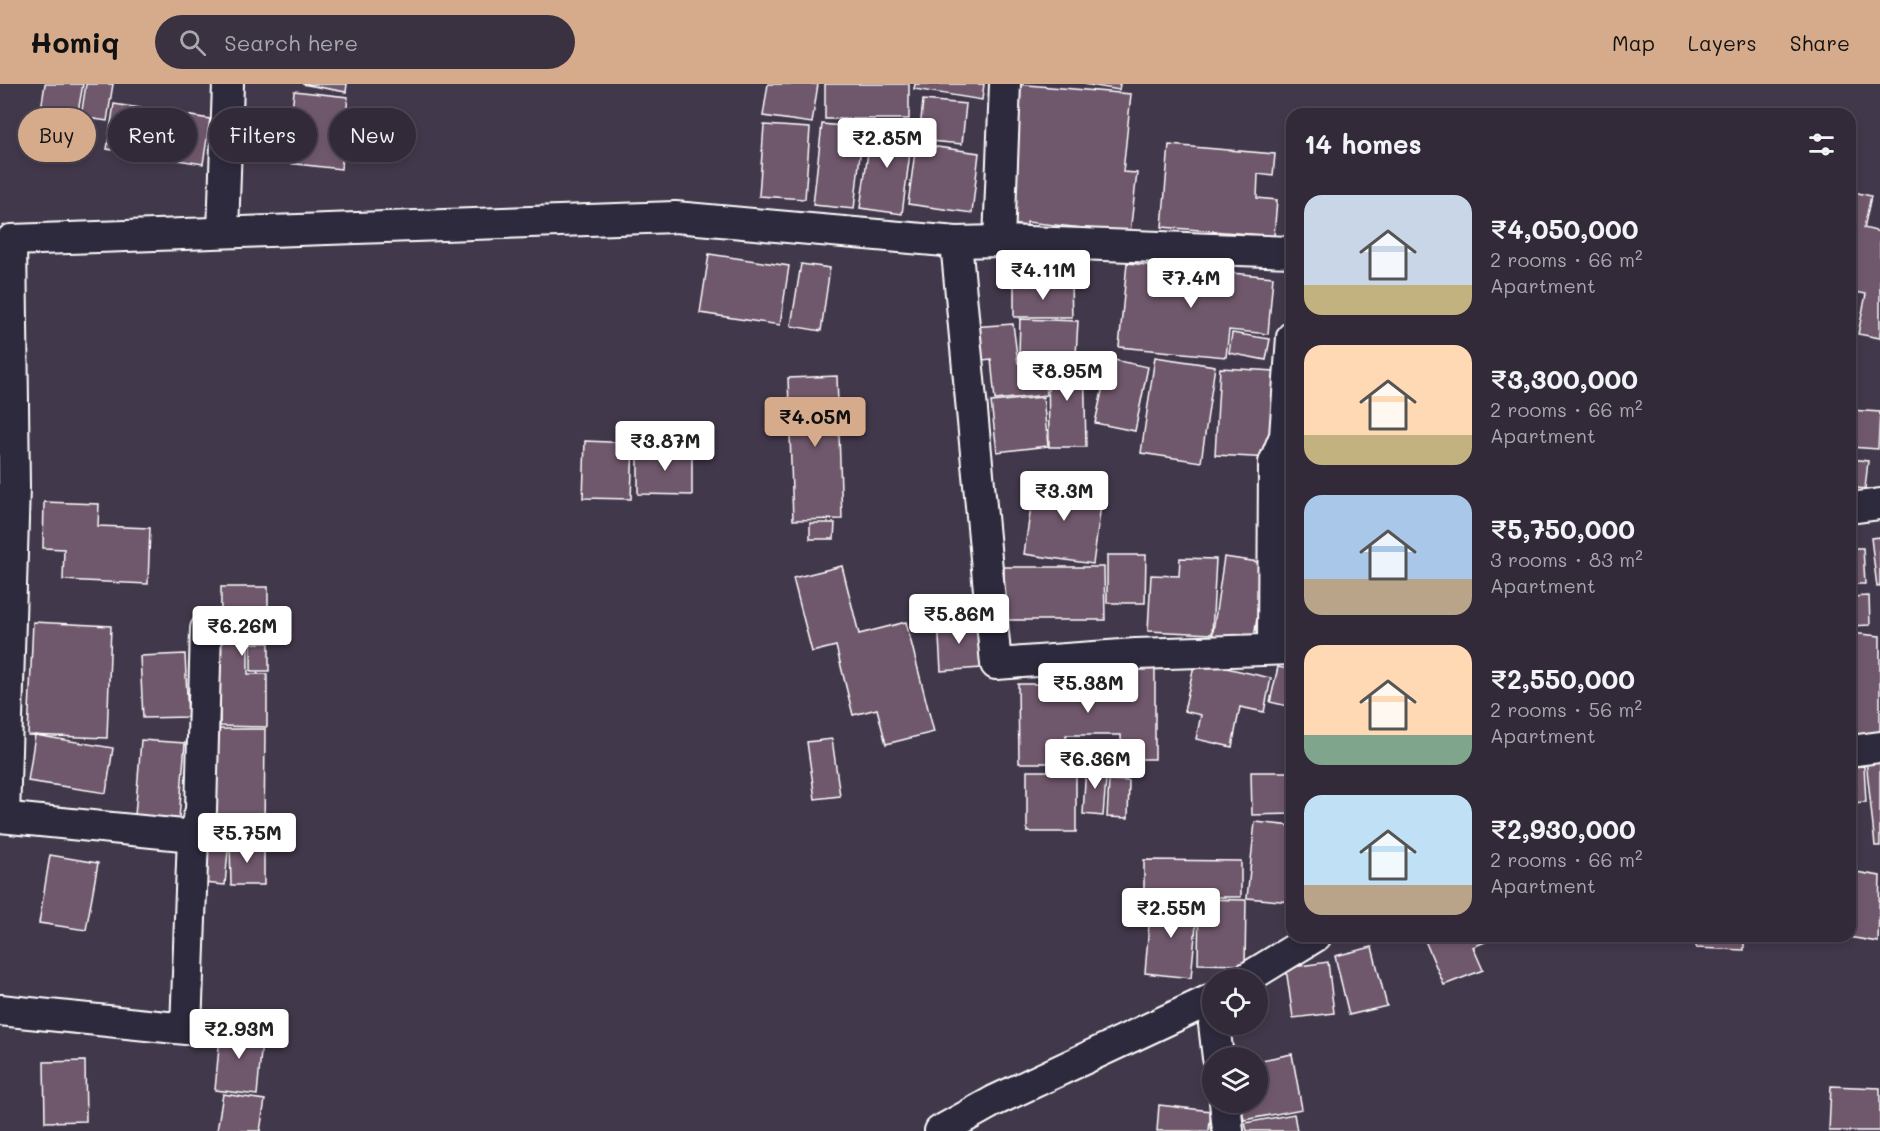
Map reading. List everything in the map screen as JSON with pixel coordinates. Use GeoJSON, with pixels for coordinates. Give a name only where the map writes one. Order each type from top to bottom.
{"type":"FeatureCollection","features":[{"type":"Feature","properties":{"kind":"street"},"geometry":{"type":"LineString","coordinates":[[223,232],[228,84]]}},
{"type":"Feature","properties":{"kind":"street"},"geometry":{"type":"LineString","coordinates":[[999,241],[1005,84]]}},
{"type":"Feature","properties":{"kind":"street"},"geometry":{"type":"LineString","coordinates":[[193,836],[2,817],[7,449],[5,239],[675,217],[957,242],[999,241],[1286,252]]}},
{"type":"Feature","properties":{"kind":"street"},"geometry":{"type":"LineString","coordinates":[[957,242],[996,664],[1136,654],[1282,649],[1274,464],[1285,436],[1286,422]]}},
{"type":"Feature","properties":{"kind":"street"},"geometry":{"type":"LineString","coordinates":[[1856,507],[1880,504]]}},
{"type":"Feature","properties":{"kind":"street"},"geometry":{"type":"LineString","coordinates":[[0,1010],[186,1029],[193,836],[201,810],[206,630]]}},
{"type":"Feature","properties":{"kind":"street"},"geometry":{"type":"LineString","coordinates":[[1856,750],[1880,747]]}},
{"type":"Feature","properties":{"kind":"street"},"geometry":{"type":"LineString","coordinates":[[1262,969],[1306,942]]}},
{"type":"Feature","properties":{"kind":"street"},"geometry":{"type":"LineString","coordinates":[[940,1131],[994,1101],[1202,1012]]}},
{"type":"Feature","properties":{"kind":"street"},"geometry":{"type":"LineString","coordinates":[[1226,1113],[1228,1131]]}},
{"type":"Feature","properties":{"kind":"building"},"geometry":{"type":"Polygon","coordinates":[[[45,84],[83,84],[79,108],[41,108],[45,84]]]}},
{"type":"Feature","properties":{"kind":"building"},"geometry":{"type":"Polygon","coordinates":[[[86,84],[113,84],[107,121],[96,119],[96,108],[82,108],[86,84]]]}},
{"type":"Feature","properties":{"kind":"building"},"geometry":{"type":"Polygon","coordinates":[[[302,84],[347,84],[346,92],[302,84]]]}},
{"type":"Feature","properties":{"kind":"building"},"geometry":{"type":"Polygon","coordinates":[[[768,84],[818,84],[812,123],[763,116],[768,84]]]}},
{"type":"Feature","properties":{"kind":"building"},"geometry":{"type":"Polygon","coordinates":[[[825,84],[909,84],[909,119],[825,119],[825,84]]]}},
{"type":"Feature","properties":{"kind":"building"},"geometry":{"type":"Polygon","coordinates":[[[915,84],[984,84],[982,100],[914,89],[915,84]]]}},
{"type":"Feature","properties":{"kind":"building"},"geometry":{"type":"Polygon","coordinates":[[[1016,84],[1131,94],[1123,172],[1137,173],[1130,233],[1027,222],[1027,226],[1001,223],[1016,84]]]}},
{"type":"Feature","properties":{"kind":"building"},"geometry":{"type":"Polygon","coordinates":[[[1084,84],[1120,84],[1119,90],[1084,84]]]}},
{"type":"Feature","properties":{"kind":"building"},"geometry":{"type":"Polygon","coordinates":[[[294,91],[348,97],[347,108],[329,108],[329,162],[342,162],[341,169],[287,163],[317,162],[317,108],[292,108],[294,91]]]}},
{"type":"Feature","properties":{"kind":"building"},"geometry":{"type":"Polygon","coordinates":[[[923,100],[966,104],[962,144],[919,140],[923,100]]]}},
{"type":"Feature","properties":{"kind":"building"},"geometry":{"type":"Polygon","coordinates":[[[114,104],[140,108],[113,108],[114,104]]]}},
{"type":"Feature","properties":{"kind":"building"},"geometry":{"type":"Polygon","coordinates":[[[197,117],[209,119],[203,164],[190,162],[197,162],[197,117]]]}},
{"type":"Feature","properties":{"kind":"building"},"geometry":{"type":"Polygon","coordinates":[[[822,124],[863,128],[854,209],[813,205],[822,124]]]}},
{"type":"Feature","properties":{"kind":"building"},"geometry":{"type":"Polygon","coordinates":[[[764,125],[810,128],[805,199],[759,196],[764,125]]]}},
{"type":"Feature","properties":{"kind":"building"},"geometry":{"type":"Polygon","coordinates":[[[872,125],[913,130],[902,214],[860,208],[872,125]]]}},
{"type":"Feature","properties":{"kind":"building"},"geometry":{"type":"Polygon","coordinates":[[[916,144],[979,153],[972,213],[908,204],[916,144]]]}},
{"type":"Feature","properties":{"kind":"building"},"geometry":{"type":"Polygon","coordinates":[[[1169,145],[1275,154],[1273,176],[1258,174],[1257,198],[1277,200],[1274,236],[1162,227],[1169,145]]]}},
{"type":"Feature","properties":{"kind":"building"},"geometry":{"type":"Polygon","coordinates":[[[1856,192],[1871,196],[1864,228],[1880,232],[1880,338],[1858,334],[1866,294],[1856,292],[1856,192]]]}},
{"type":"Feature","properties":{"kind":"building"},"geometry":{"type":"Polygon","coordinates":[[[709,254],[789,266],[780,325],[700,313],[709,254]]]}},
{"type":"Feature","properties":{"kind":"building"},"geometry":{"type":"Polygon","coordinates":[[[1127,263],[1273,277],[1268,334],[1229,330],[1226,357],[1119,347],[1127,263]]]}},
{"type":"Feature","properties":{"kind":"building"},"geometry":{"type":"Polygon","coordinates":[[[801,264],[830,268],[821,331],[791,326],[801,264]]]}},
{"type":"Feature","properties":{"kind":"building"},"geometry":{"type":"Polygon","coordinates":[[[1014,285],[1071,285],[1072,317],[1014,317],[1014,285]]]}},
{"type":"Feature","properties":{"kind":"building"},"geometry":{"type":"Polygon","coordinates":[[[1020,319],[1078,321],[1076,355],[1019,353],[1020,319]]]}},
{"type":"Feature","properties":{"kind":"building"},"geometry":{"type":"Polygon","coordinates":[[[1013,324],[1018,363],[1043,361],[1047,395],[995,400],[991,359],[974,361],[971,327],[1013,324]]]}},
{"type":"Feature","properties":{"kind":"building"},"geometry":{"type":"Polygon","coordinates":[[[1232,333],[1270,339],[1266,360],[1229,353],[1232,333]]]}},
{"type":"Feature","properties":{"kind":"building"},"geometry":{"type":"Polygon","coordinates":[[[1084,357],[1086,447],[1049,447],[1048,358],[1084,357]]]}},
{"type":"Feature","properties":{"kind":"building"},"geometry":{"type":"Polygon","coordinates":[[[1155,357],[1215,366],[1201,462],[1141,453],[1155,357]]]}},
{"type":"Feature","properties":{"kind":"building"},"geometry":{"type":"Polygon","coordinates":[[[1109,359],[1148,367],[1135,431],[1095,423],[1109,359]]]}},
{"type":"Feature","properties":{"kind":"building"},"geometry":{"type":"Polygon","coordinates":[[[1220,368],[1276,371],[1271,458],[1215,455],[1220,368]]]}},
{"type":"Feature","properties":{"kind":"building"},"geometry":{"type":"Polygon","coordinates":[[[837,376],[842,519],[793,520],[788,378],[837,376]]]}},
{"type":"Feature","properties":{"kind":"building"},"geometry":{"type":"Polygon","coordinates":[[[1043,397],[1048,446],[997,452],[991,402],[1043,397]]]}},
{"type":"Feature","properties":{"kind":"building"},"geometry":{"type":"Polygon","coordinates":[[[1856,410],[1880,412],[1878,449],[1856,447],[1856,410]]]}},
{"type":"Feature","properties":{"kind":"building"},"geometry":{"type":"Polygon","coordinates":[[[585,441],[633,443],[631,499],[583,498],[585,441]]]}},
{"type":"Feature","properties":{"kind":"building"},"geometry":{"type":"Polygon","coordinates":[[[638,448],[692,449],[692,495],[638,494],[638,448]]]}},
{"type":"Feature","properties":{"kind":"building"},"geometry":{"type":"Polygon","coordinates":[[[1856,460],[1868,461],[1865,489],[1856,488],[1856,460]]]}},
{"type":"Feature","properties":{"kind":"building"},"geometry":{"type":"Polygon","coordinates":[[[1035,480],[1103,490],[1093,564],[1024,554],[1035,480]]]}},
{"type":"Feature","properties":{"kind":"building"},"geometry":{"type":"Polygon","coordinates":[[[44,502],[99,504],[98,526],[150,528],[148,584],[63,580],[64,549],[43,548],[44,502]]]}},
{"type":"Feature","properties":{"kind":"building"},"geometry":{"type":"Polygon","coordinates":[[[810,523],[835,523],[834,539],[810,539],[810,523]]]}},
{"type":"Feature","properties":{"kind":"building"},"geometry":{"type":"Polygon","coordinates":[[[1880,537],[1880,586],[1877,587],[1871,538],[1880,537]]]}},
{"type":"Feature","properties":{"kind":"building"},"geometry":{"type":"Polygon","coordinates":[[[1856,548],[1863,548],[1865,584],[1856,584],[1856,548]]]}},
{"type":"Feature","properties":{"kind":"building"},"geometry":{"type":"Polygon","coordinates":[[[1107,555],[1146,555],[1145,603],[1107,603],[1107,555]]]}},
{"type":"Feature","properties":{"kind":"building"},"geometry":{"type":"Polygon","coordinates":[[[1224,557],[1265,563],[1253,645],[1212,639],[1224,557]]]}},
{"type":"Feature","properties":{"kind":"building"},"geometry":{"type":"Polygon","coordinates":[[[1180,558],[1216,559],[1212,634],[1148,631],[1151,575],[1179,576],[1180,558]]]}},
{"type":"Feature","properties":{"kind":"building"},"geometry":{"type":"Polygon","coordinates":[[[842,566],[859,634],[906,622],[934,732],[886,744],[877,709],[853,715],[836,646],[812,652],[793,578],[842,566]]]}},
{"type":"Feature","properties":{"kind":"building"},"geometry":{"type":"Polygon","coordinates":[[[1004,567],[1104,567],[1105,620],[1004,620],[1004,567]]]}},
{"type":"Feature","properties":{"kind":"building"},"geometry":{"type":"Polygon","coordinates":[[[221,587],[268,587],[268,639],[248,639],[248,674],[267,674],[267,727],[220,726],[221,587]]]}},
{"type":"Feature","properties":{"kind":"building"},"geometry":{"type":"Polygon","coordinates":[[[1286,596],[1286,636],[1279,635],[1286,596]]]}},
{"type":"Feature","properties":{"kind":"building"},"geometry":{"type":"Polygon","coordinates":[[[1869,596],[1870,625],[1856,626],[1856,597],[1869,596]]]}},
{"type":"Feature","properties":{"kind":"building"},"geometry":{"type":"Polygon","coordinates":[[[977,618],[981,668],[941,671],[938,621],[977,618]]]}},
{"type":"Feature","properties":{"kind":"building"},"geometry":{"type":"Polygon","coordinates":[[[33,622],[111,626],[107,738],[28,735],[33,622]]]}},
{"type":"Feature","properties":{"kind":"building"},"geometry":{"type":"Polygon","coordinates":[[[1856,634],[1880,636],[1880,737],[1856,735],[1856,634]]]}},
{"type":"Feature","properties":{"kind":"building"},"geometry":{"type":"Polygon","coordinates":[[[251,643],[269,643],[269,671],[251,671],[251,643]]]}},
{"type":"Feature","properties":{"kind":"building"},"geometry":{"type":"Polygon","coordinates":[[[185,654],[188,717],[143,718],[140,656],[185,654]]]}},
{"type":"Feature","properties":{"kind":"building"},"geometry":{"type":"Polygon","coordinates":[[[1195,661],[1271,678],[1264,712],[1240,707],[1232,747],[1196,739],[1201,715],[1184,711],[1195,661]]]}},
{"type":"Feature","properties":{"kind":"building"},"geometry":{"type":"Polygon","coordinates":[[[1278,667],[1286,669],[1286,706],[1270,702],[1278,667]]]}},
{"type":"Feature","properties":{"kind":"building"},"geometry":{"type":"Polygon","coordinates":[[[1124,669],[1155,669],[1155,759],[1122,759],[1121,735],[1066,735],[1066,763],[1019,763],[1018,684],[1068,684],[1068,673],[1124,672],[1124,669]]]}},
{"type":"Feature","properties":{"kind":"building"},"geometry":{"type":"Polygon","coordinates":[[[218,729],[265,729],[264,837],[216,837],[218,729]]]}},
{"type":"Feature","properties":{"kind":"building"},"geometry":{"type":"Polygon","coordinates":[[[35,735],[113,748],[106,793],[28,781],[35,735]]]}},
{"type":"Feature","properties":{"kind":"building"},"geometry":{"type":"Polygon","coordinates":[[[832,739],[840,796],[815,799],[807,742],[832,739]]]}},
{"type":"Feature","properties":{"kind":"building"},"geometry":{"type":"Polygon","coordinates":[[[141,740],[185,743],[179,819],[135,816],[141,740]]]}},
{"type":"Feature","properties":{"kind":"building"},"geometry":{"type":"Polygon","coordinates":[[[1880,758],[1880,846],[1875,846],[1866,760],[1880,758]]]}},
{"type":"Feature","properties":{"kind":"building"},"geometry":{"type":"Polygon","coordinates":[[[1086,765],[1107,767],[1103,816],[1083,814],[1086,765]]]}},
{"type":"Feature","properties":{"kind":"building"},"geometry":{"type":"Polygon","coordinates":[[[1864,766],[1866,802],[1856,803],[1856,767],[1864,766]]]}},
{"type":"Feature","properties":{"kind":"building"},"geometry":{"type":"Polygon","coordinates":[[[1027,771],[1076,771],[1076,832],[1027,832],[1027,771]]]}},
{"type":"Feature","properties":{"kind":"building"},"geometry":{"type":"Polygon","coordinates":[[[1251,772],[1286,772],[1286,814],[1252,815],[1251,772]]]}},
{"type":"Feature","properties":{"kind":"building"},"geometry":{"type":"Polygon","coordinates":[[[1109,780],[1129,781],[1128,818],[1107,817],[1109,780]]]}},
{"type":"Feature","properties":{"kind":"building"},"geometry":{"type":"Polygon","coordinates":[[[1255,822],[1286,825],[1286,901],[1247,898],[1255,822]]]}},
{"type":"Feature","properties":{"kind":"building"},"geometry":{"type":"Polygon","coordinates":[[[206,837],[229,839],[225,885],[203,883],[206,837]]]}},
{"type":"Feature","properties":{"kind":"building"},"geometry":{"type":"Polygon","coordinates":[[[230,843],[264,843],[264,885],[231,885],[230,843]]]}},
{"type":"Feature","properties":{"kind":"building"},"geometry":{"type":"Polygon","coordinates":[[[50,855],[98,863],[86,930],[39,923],[50,855]]]}},
{"type":"Feature","properties":{"kind":"building"},"geometry":{"type":"Polygon","coordinates":[[[1144,860],[1241,861],[1241,897],[1144,897],[1144,860]]]}},
{"type":"Feature","properties":{"kind":"building"},"geometry":{"type":"Polygon","coordinates":[[[1856,872],[1880,876],[1878,942],[1856,938],[1856,872]]]}},
{"type":"Feature","properties":{"kind":"building"},"geometry":{"type":"Polygon","coordinates":[[[1199,899],[1246,900],[1245,965],[1198,964],[1199,899]]]}},
{"type":"Feature","properties":{"kind":"building"},"geometry":{"type":"Polygon","coordinates":[[[1151,900],[1198,904],[1191,978],[1145,973],[1151,900]]]}},
{"type":"Feature","properties":{"kind":"building"},"geometry":{"type":"Polygon","coordinates":[[[1426,942],[1485,942],[1473,947],[1483,970],[1444,985],[1426,942]]]}},
{"type":"Feature","properties":{"kind":"building"},"geometry":{"type":"Polygon","coordinates":[[[1696,942],[1744,942],[1744,950],[1696,948],[1696,942]]]}},
{"type":"Feature","properties":{"kind":"building"},"geometry":{"type":"Polygon","coordinates":[[[1372,947],[1387,1006],[1349,1015],[1335,956],[1372,947]]]}},
{"type":"Feature","properties":{"kind":"building"},"geometry":{"type":"Polygon","coordinates":[[[1328,962],[1334,1013],[1293,1018],[1286,968],[1328,962]]]}},
{"type":"Feature","properties":{"kind":"building"},"geometry":{"type":"Polygon","coordinates":[[[221,1026],[263,1030],[257,1095],[215,1090],[221,1026]]]}},
{"type":"Feature","properties":{"kind":"building"},"geometry":{"type":"Polygon","coordinates":[[[1292,1054],[1302,1109],[1244,1120],[1243,1113],[1268,1113],[1268,1059],[1292,1054]]]}},
{"type":"Feature","properties":{"kind":"building"},"geometry":{"type":"Polygon","coordinates":[[[85,1061],[86,1121],[45,1122],[44,1062],[85,1061]]]}},
{"type":"Feature","properties":{"kind":"building"},"geometry":{"type":"Polygon","coordinates":[[[1831,1086],[1880,1088],[1880,1131],[1829,1131],[1831,1086]]]}},
{"type":"Feature","properties":{"kind":"building"},"geometry":{"type":"Polygon","coordinates":[[[223,1094],[265,1100],[260,1131],[217,1131],[223,1094]]]}},
{"type":"Feature","properties":{"kind":"building"},"geometry":{"type":"Polygon","coordinates":[[[1159,1105],[1211,1113],[1209,1131],[1157,1131],[1159,1105]]]}},
{"type":"Feature","properties":{"kind":"building"},"geometry":{"type":"Polygon","coordinates":[[[1294,1114],[1297,1131],[1247,1131],[1245,1123],[1294,1114]]]}}]}
